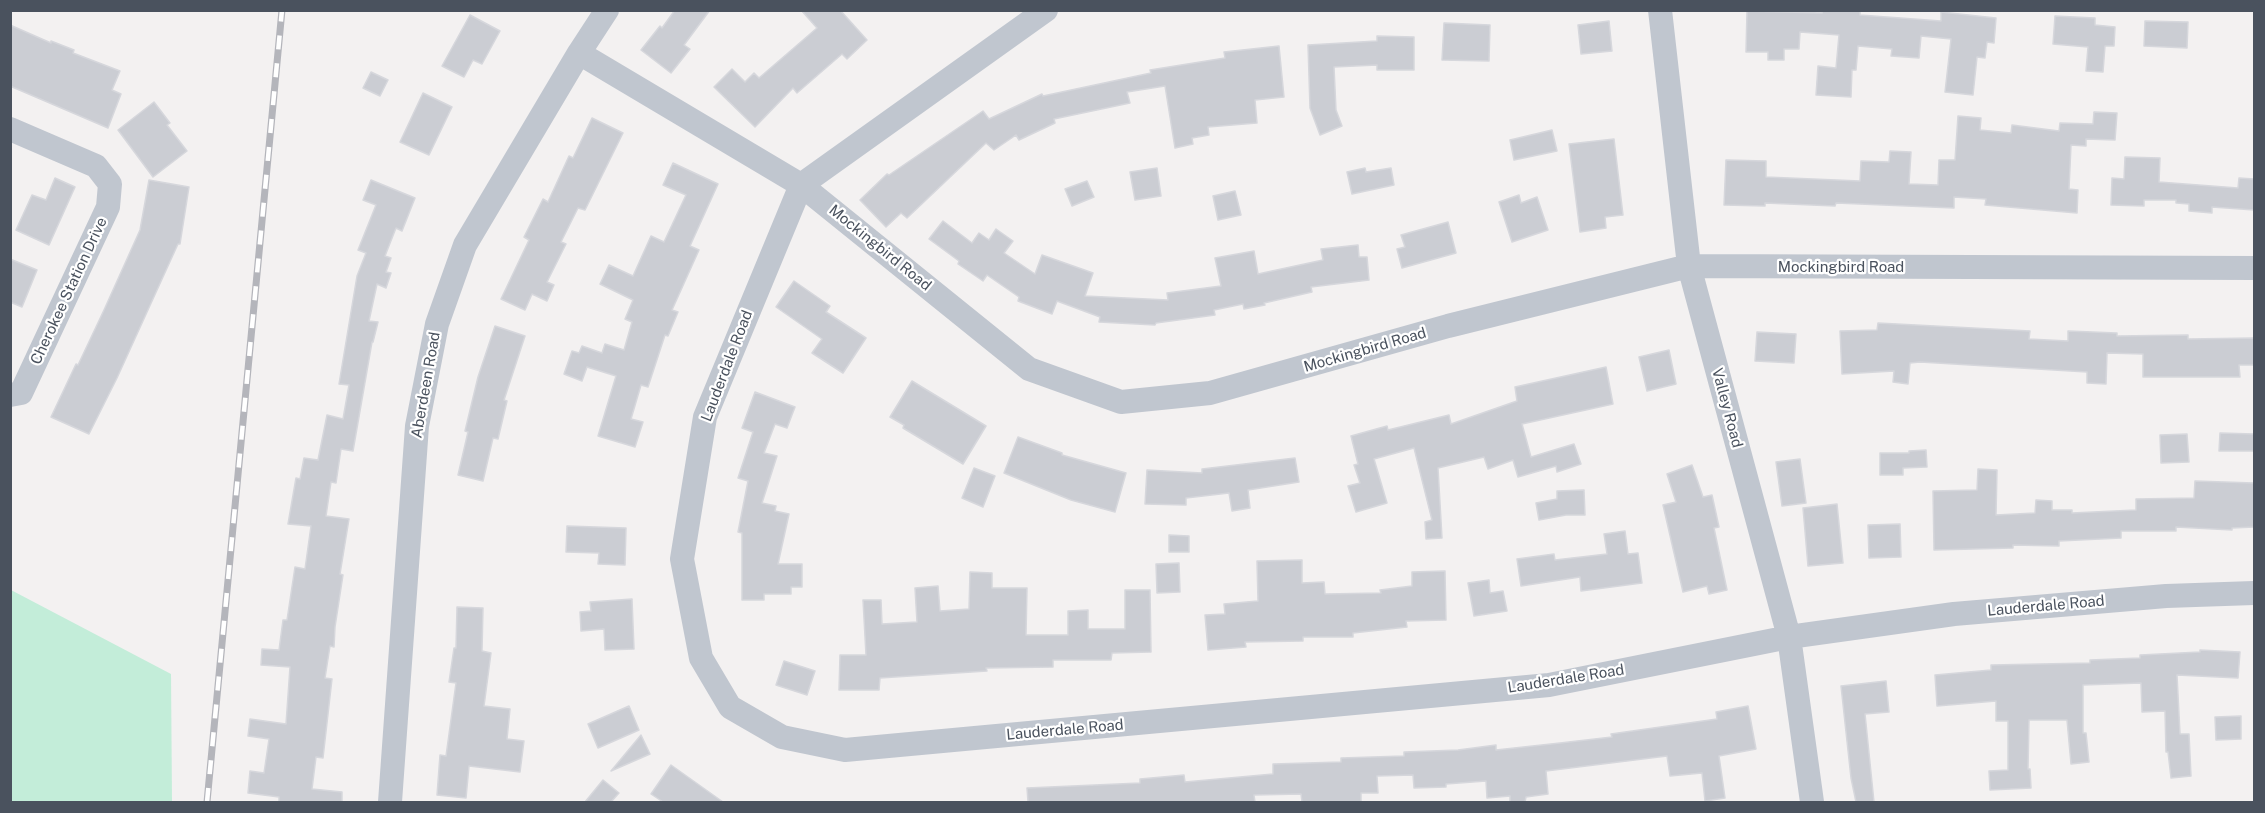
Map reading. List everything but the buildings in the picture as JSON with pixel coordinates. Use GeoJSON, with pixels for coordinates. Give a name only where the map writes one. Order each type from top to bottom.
{"type":"FeatureCollection","features":[{"type":"Feature","properties":{"kind":"street","name":"Aberdeen Road"},"geometry":{"type":"LineString","coordinates":[[390,802],[417,426],[437,324],[465,245],[607,10]]}},
{"type":"Feature","properties":{"kind":"street"},"geometry":{"type":"LineString","coordinates":[[801,184],[1046,10]]}},
{"type":"Feature","properties":{"kind":"street","name":"Valley Road"},"geometry":{"type":"LineString","coordinates":[[1660,10],[1689,266],[1789,637],[1812,802]]}},
{"type":"Feature","properties":{"kind":"street","name":"Mockingbird Road"},"geometry":{"type":"LineString","coordinates":[[579,53],[801,184],[1029,369],[1121,402],[1210,393],[1448,326],[1689,266],[2254,268]]}},
{"type":"Feature","properties":{"kind":"street","name":"Cherokee Station Drive"},"geometry":{"type":"LineString","coordinates":[[10,129],[96,166],[110,184],[108,207],[21,393],[10,395]]}},
{"type":"Feature","properties":{"kind":"street","name":"Lauderdale Road"},"geometry":{"type":"LineString","coordinates":[[801,184],[705,417],[682,559],[701,658],[730,706],[782,737],[846,750],[1549,685],[1789,637],[1954,614],[2166,596],[2254,593]]}},
{"type":"Feature","properties":{"kind":"green space"},"geometry":{"type":"Polygon","coordinates":[[[11,590],[171,674],[172,802],[11,802],[11,590]]]}},
{"type":"Feature","properties":{"kind":"railway"},"geometry":{"type":"LineString","coordinates":[[207,802],[282,10]]}}]}
